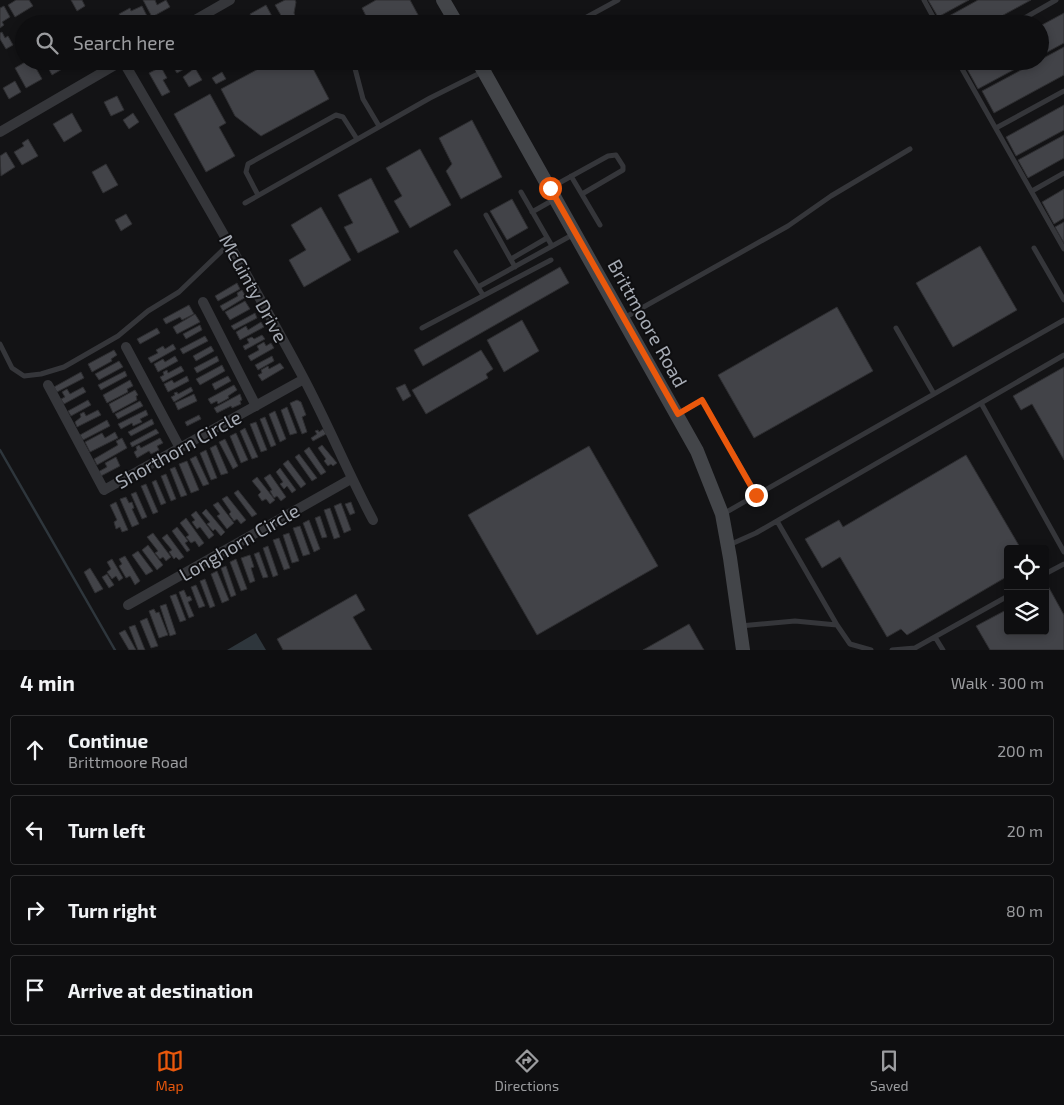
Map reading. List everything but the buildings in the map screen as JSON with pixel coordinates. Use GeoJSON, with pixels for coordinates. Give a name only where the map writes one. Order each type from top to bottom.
{"type":"FeatureCollection","features":[{"type":"Feature","properties":{"kind":"main road"},"geometry":{"type":"LineString","coordinates":[[443,0],[452,15]]}},
{"type":"Feature","properties":{"kind":"main road","name":"Brittmoore Road"},"geometry":{"type":"LineString","coordinates":[[483,70],[678,414],[697,451],[722,514],[743,650]]}},
{"type":"Feature","properties":{"kind":"street"},"geometry":{"type":"LineString","coordinates":[[204,15],[230,0]]}},
{"type":"Feature","properties":{"kind":"street"},"geometry":{"type":"LineString","coordinates":[[0,132],[107,70]]}},
{"type":"Feature","properties":{"kind":"street","name":"McGinty Drive"},"geometry":{"type":"LineString","coordinates":[[127,70],[230,244],[304,380],[373,520]]}},
{"type":"Feature","properties":{"kind":"street"},"geometry":{"type":"LineString","coordinates":[[203,302],[256,406]]}},
{"type":"Feature","properties":{"kind":"street"},"geometry":{"type":"LineString","coordinates":[[126,347],[180,448]]}},
{"type":"Feature","properties":{"kind":"street","name":"Shorthorn Circle"},"geometry":{"type":"LineString","coordinates":[[48,385],[104,490],[304,380]]}},
{"type":"Feature","properties":{"kind":"street","name":"Longhorn Circle"},"geometry":{"type":"LineString","coordinates":[[128,605],[351,478]]}},
{"type":"Feature","properties":{"kind":"lane"},"geometry":{"type":"LineString","coordinates":[[590,15],[618,0]]}},
{"type":"Feature","properties":{"kind":"lane"},"geometry":{"type":"LineString","coordinates":[[924,0],[932,15]]}},
{"type":"Feature","properties":{"kind":"lane"},"geometry":{"type":"LineString","coordinates":[[1030,15],[1056,0]]}},
{"type":"Feature","properties":{"kind":"lane"},"geometry":{"type":"LineString","coordinates":[[355,70],[363,99],[379,126]]}},
{"type":"Feature","properties":{"kind":"lane"},"geometry":{"type":"LineString","coordinates":[[245,203],[476,70]]}},
{"type":"Feature","properties":{"kind":"lane"},"geometry":{"type":"LineString","coordinates":[[964,70],[1064,250]]}},
{"type":"Feature","properties":{"kind":"lane"},"geometry":{"type":"LineString","coordinates":[[996,128],[1064,91]]}},
{"type":"Feature","properties":{"kind":"lane"},"geometry":{"type":"LineString","coordinates":[[258,195],[246,172],[248,164],[336,115],[343,117],[356,139]]}},
{"type":"Feature","properties":{"kind":"lane"},"geometry":{"type":"LineString","coordinates":[[623,318],[788,226],[831,196],[910,149]]}},
{"type":"Feature","properties":{"kind":"lane"},"geometry":{"type":"LineString","coordinates":[[532,212],[571,176],[612,154],[616,155],[623,166],[623,170],[582,194]]}},
{"type":"Feature","properties":{"kind":"lane"},"geometry":{"type":"LineString","coordinates":[[1032,191],[1064,173]]}},
{"type":"Feature","properties":{"kind":"lane"},"geometry":{"type":"LineString","coordinates":[[571,176],[600,225]]}},
{"type":"Feature","properties":{"kind":"lane"},"geometry":{"type":"LineString","coordinates":[[521,192],[552,246]]}},
{"type":"Feature","properties":{"kind":"lane"},"geometry":{"type":"LineString","coordinates":[[486,215],[515,267]]}},
{"type":"Feature","properties":{"kind":"lane"},"geometry":{"type":"LineString","coordinates":[[478,287],[576,234]]}},
{"type":"Feature","properties":{"kind":"lane"},"geometry":{"type":"LineString","coordinates":[[510,259],[547,238]]}},
{"type":"Feature","properties":{"kind":"lane"},"geometry":{"type":"LineString","coordinates":[[0,344],[12,368],[24,376],[41,374],[64,367],[118,336],[148,312],[179,292],[230,244]]}},
{"type":"Feature","properties":{"kind":"lane"},"geometry":{"type":"LineString","coordinates":[[1034,248],[1064,300]]}},
{"type":"Feature","properties":{"kind":"lane"},"geometry":{"type":"LineString","coordinates":[[456,252],[483,296]]}},
{"type":"Feature","properties":{"kind":"lane"},"geometry":{"type":"LineString","coordinates":[[422,328],[551,260]]}},
{"type":"Feature","properties":{"kind":"lane"},"geometry":{"type":"LineString","coordinates":[[722,514],[1064,320]]}},
{"type":"Feature","properties":{"kind":"lane"},"geometry":{"type":"LineString","coordinates":[[896,328],[934,394]]}},
{"type":"Feature","properties":{"kind":"lane"},"geometry":{"type":"LineString","coordinates":[[728,545],[756,533],[1064,355]]}},
{"type":"Feature","properties":{"kind":"lane"},"geometry":{"type":"LineString","coordinates":[[678,414],[702,400],[756,495]]}},
{"type":"Feature","properties":{"kind":"lane"},"geometry":{"type":"LineString","coordinates":[[982,403],[1064,552]]}},
{"type":"Feature","properties":{"kind":"lane"},"geometry":{"type":"LineString","coordinates":[[777,521],[837,626],[850,644],[870,650]]}},
{"type":"Feature","properties":{"kind":"lane"},"geometry":{"type":"LineString","coordinates":[[1049,572],[1064,564]]}},
{"type":"Feature","properties":{"kind":"lane"},"geometry":{"type":"LineString","coordinates":[[892,650],[915,648],[1004,598]]}},
{"type":"Feature","properties":{"kind":"lane"},"geometry":{"type":"LineString","coordinates":[[740,626],[795,621],[837,626]]}},
{"type":"Feature","properties":{"kind":"lane"},"geometry":{"type":"LineString","coordinates":[[935,637],[943,650]]}},
{"type":"Feature","properties":{"kind":"shaded area"},"geometry":{"type":"Polygon","coordinates":[[[256,633],[266,650],[227,650],[256,633]]]}},
{"type":"Feature","properties":{"kind":"waterway"},"geometry":{"type":"LineString","coordinates":[[0,450],[115,650]]}},
{"type":"Feature","properties":{"kind":"route"},"geometry":{"type":"LineString","coordinates":[[550,188],[678,414],[702,400],[756,495]]}}]}
